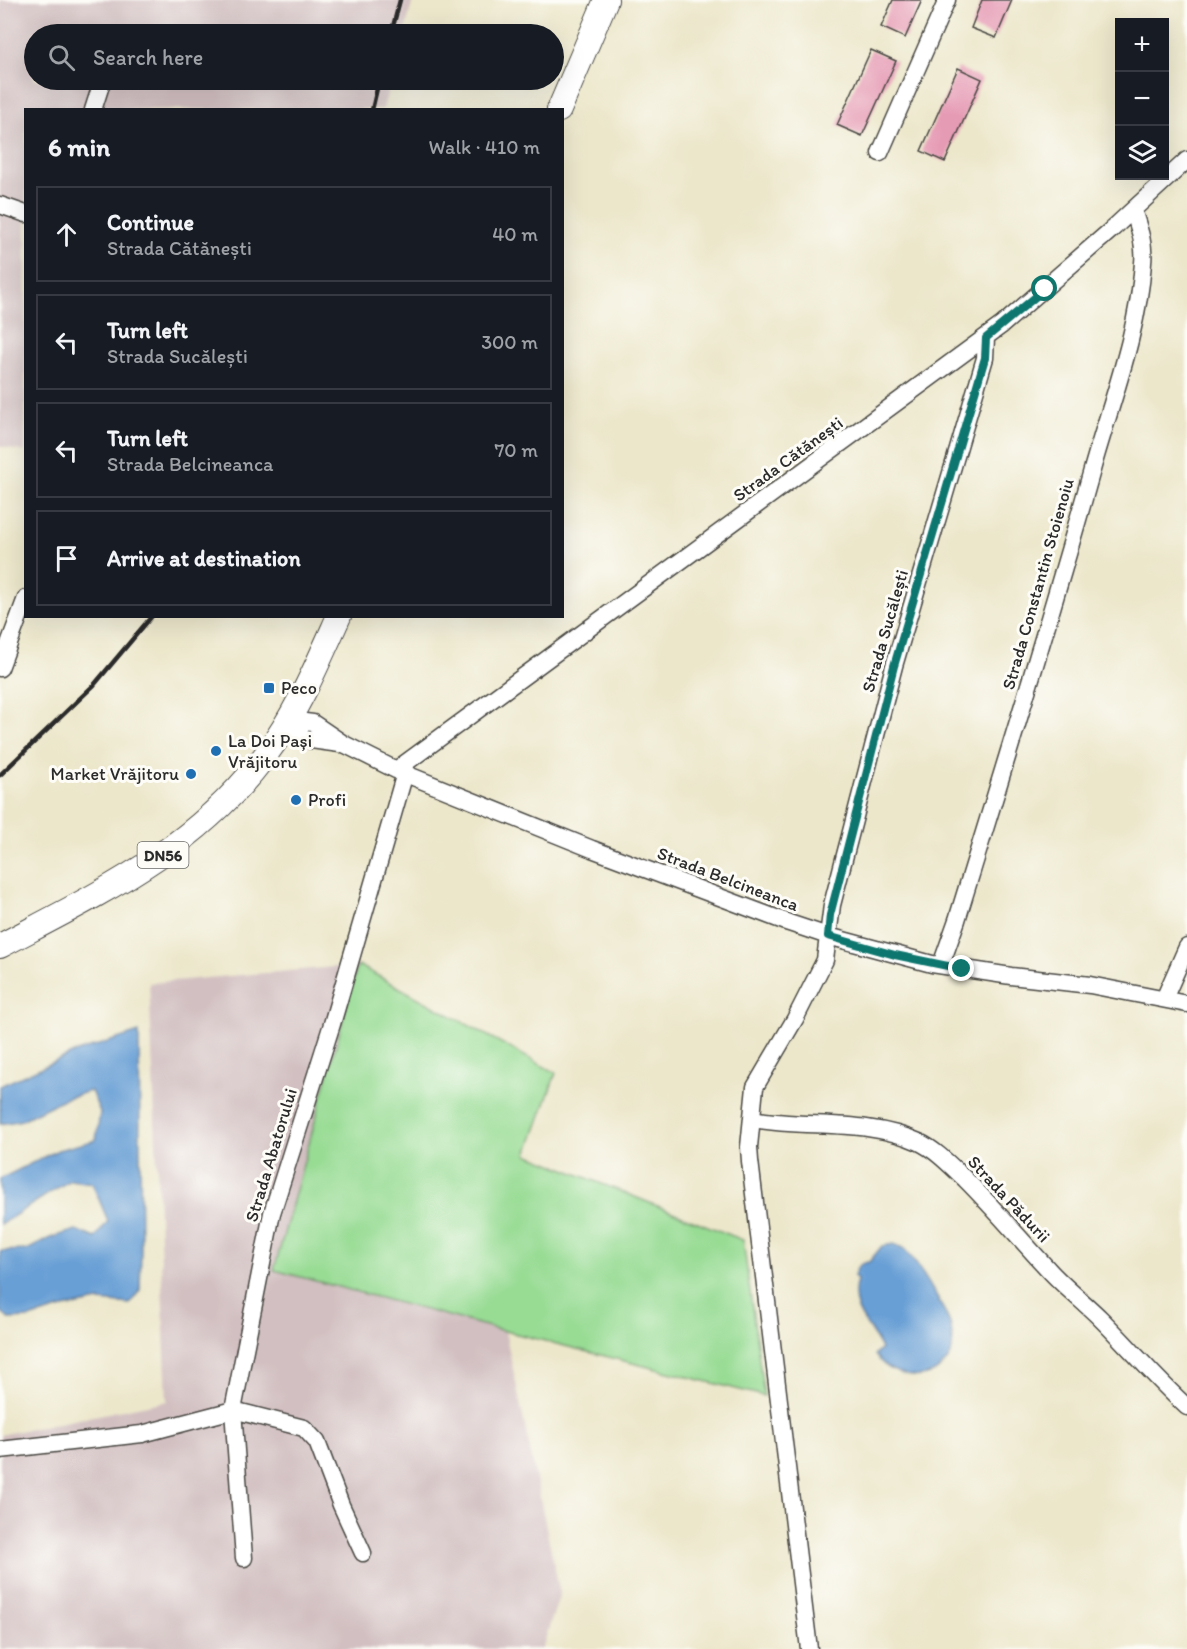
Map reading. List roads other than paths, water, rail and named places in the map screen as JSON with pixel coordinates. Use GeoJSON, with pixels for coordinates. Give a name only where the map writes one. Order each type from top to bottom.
{"type":"FeatureCollection","features":[{"type":"Feature","properties":{"kind":"highway"},"geometry":{"type":"LineString","coordinates":[[560,108],[606,0]]}},
{"type":"Feature","properties":{"kind":"highway","name":"DN56"},"geometry":{"type":"LineString","coordinates":[[0,946],[154,861],[183,840],[243,784],[289,720],[308,686],[338,618]]}},
{"type":"Feature","properties":{"kind":"street"},"geometry":{"type":"LineString","coordinates":[[880,153],[947,0]]}},
{"type":"Feature","properties":{"kind":"street"},"geometry":{"type":"LineString","coordinates":[[94,108],[99,90]]}},
{"type":"Feature","properties":{"kind":"street","name":"Strada Cătănești"},"geometry":{"type":"LineString","coordinates":[[401,771],[986,338],[1045,289],[1187,160]]}},
{"type":"Feature","properties":{"kind":"street"},"geometry":{"type":"LineString","coordinates":[[0,205],[24,213]]}},
{"type":"Feature","properties":{"kind":"street","name":"Strada Constantin Stoienoiu"},"geometry":{"type":"LineString","coordinates":[[941,965],[1055,602],[1127,350],[1140,292],[1144,261],[1143,237],[1133,210]]}},
{"type":"Feature","properties":{"kind":"street","name":"Strada Sucălești"},"geometry":{"type":"LineString","coordinates":[[809,1649],[750,1161],[749,1147],[755,1087],[795,1019],[825,960],[832,905],[891,678],[982,366],[986,338]]}},
{"type":"Feature","properties":{"kind":"street"},"geometry":{"type":"LineString","coordinates":[[0,668],[24,603]]}},
{"type":"Feature","properties":{"kind":"street","name":"Strada Belcineanca"},"geometry":{"type":"LineString","coordinates":[[289,720],[313,723],[344,744],[401,771],[592,849],[828,936],[941,965],[1090,985],[1187,1004]]}},
{"type":"Feature","properties":{"kind":"street","name":"Strada Abatorului"},"geometry":{"type":"LineString","coordinates":[[243,1558],[233,1410],[272,1213],[332,1024],[401,771]]}},
{"type":"Feature","properties":{"kind":"street"},"geometry":{"type":"LineString","coordinates":[[1164,999],[1187,947]]}},
{"type":"Feature","properties":{"kind":"street","name":"Strada Pădurii"},"geometry":{"type":"LineString","coordinates":[[753,1119],[774,1123],[838,1124],[884,1131],[919,1142],[947,1161],[1011,1226],[1049,1270],[1187,1407]]}},
{"type":"Feature","properties":{"kind":"street"},"geometry":{"type":"LineString","coordinates":[[0,1450],[142,1434],[233,1410],[304,1428],[317,1442],[341,1505],[363,1553]]}},
{"type":"Feature","properties":{"kind":"water"},"geometry":{"type":"Polygon","coordinates":[[[139,1032],[140,1290],[130,1304],[99,1301],[59,1309],[30,1318],[9,1319],[0,1312],[0,1251],[27,1250],[50,1238],[76,1230],[95,1238],[108,1221],[92,1183],[70,1180],[0,1225],[0,1179],[58,1150],[96,1140],[100,1112],[91,1091],[66,1098],[22,1120],[0,1124],[0,1086],[74,1053],[139,1032]]]}},
{"type":"Feature","properties":{"kind":"water"},"geometry":{"type":"Polygon","coordinates":[[[894,1244],[905,1250],[917,1265],[938,1299],[951,1327],[952,1347],[949,1358],[935,1371],[926,1375],[907,1375],[881,1362],[875,1355],[881,1349],[855,1300],[857,1280],[854,1276],[857,1268],[869,1262],[882,1246],[894,1244]]]}},
{"type":"Feature","properties":{"kind":"railway"},"geometry":{"type":"LineString","coordinates":[[394,24],[400,0]]}},
{"type":"Feature","properties":{"kind":"railway"},"geometry":{"type":"LineString","coordinates":[[372,108],[377,90]]}},
{"type":"Feature","properties":{"kind":"railway"},"geometry":{"type":"LineString","coordinates":[[0,775],[94,685],[150,618]]}},
{"type":"Feature","properties":{"kind":"place","name":"Peco"},"geometry":{"type":"Point","coordinates":[269,688]}},
{"type":"Feature","properties":{"kind":"place","name":"La Doi Pași Vrăjitoru"},"geometry":{"type":"Point","coordinates":[216,751]}},
{"type":"Feature","properties":{"kind":"place","name":"Market Vrăjitoru"},"geometry":{"type":"Point","coordinates":[191,774]}},
{"type":"Feature","properties":{"kind":"place","name":"Profi"},"geometry":{"type":"Point","coordinates":[296,800]}}]}
